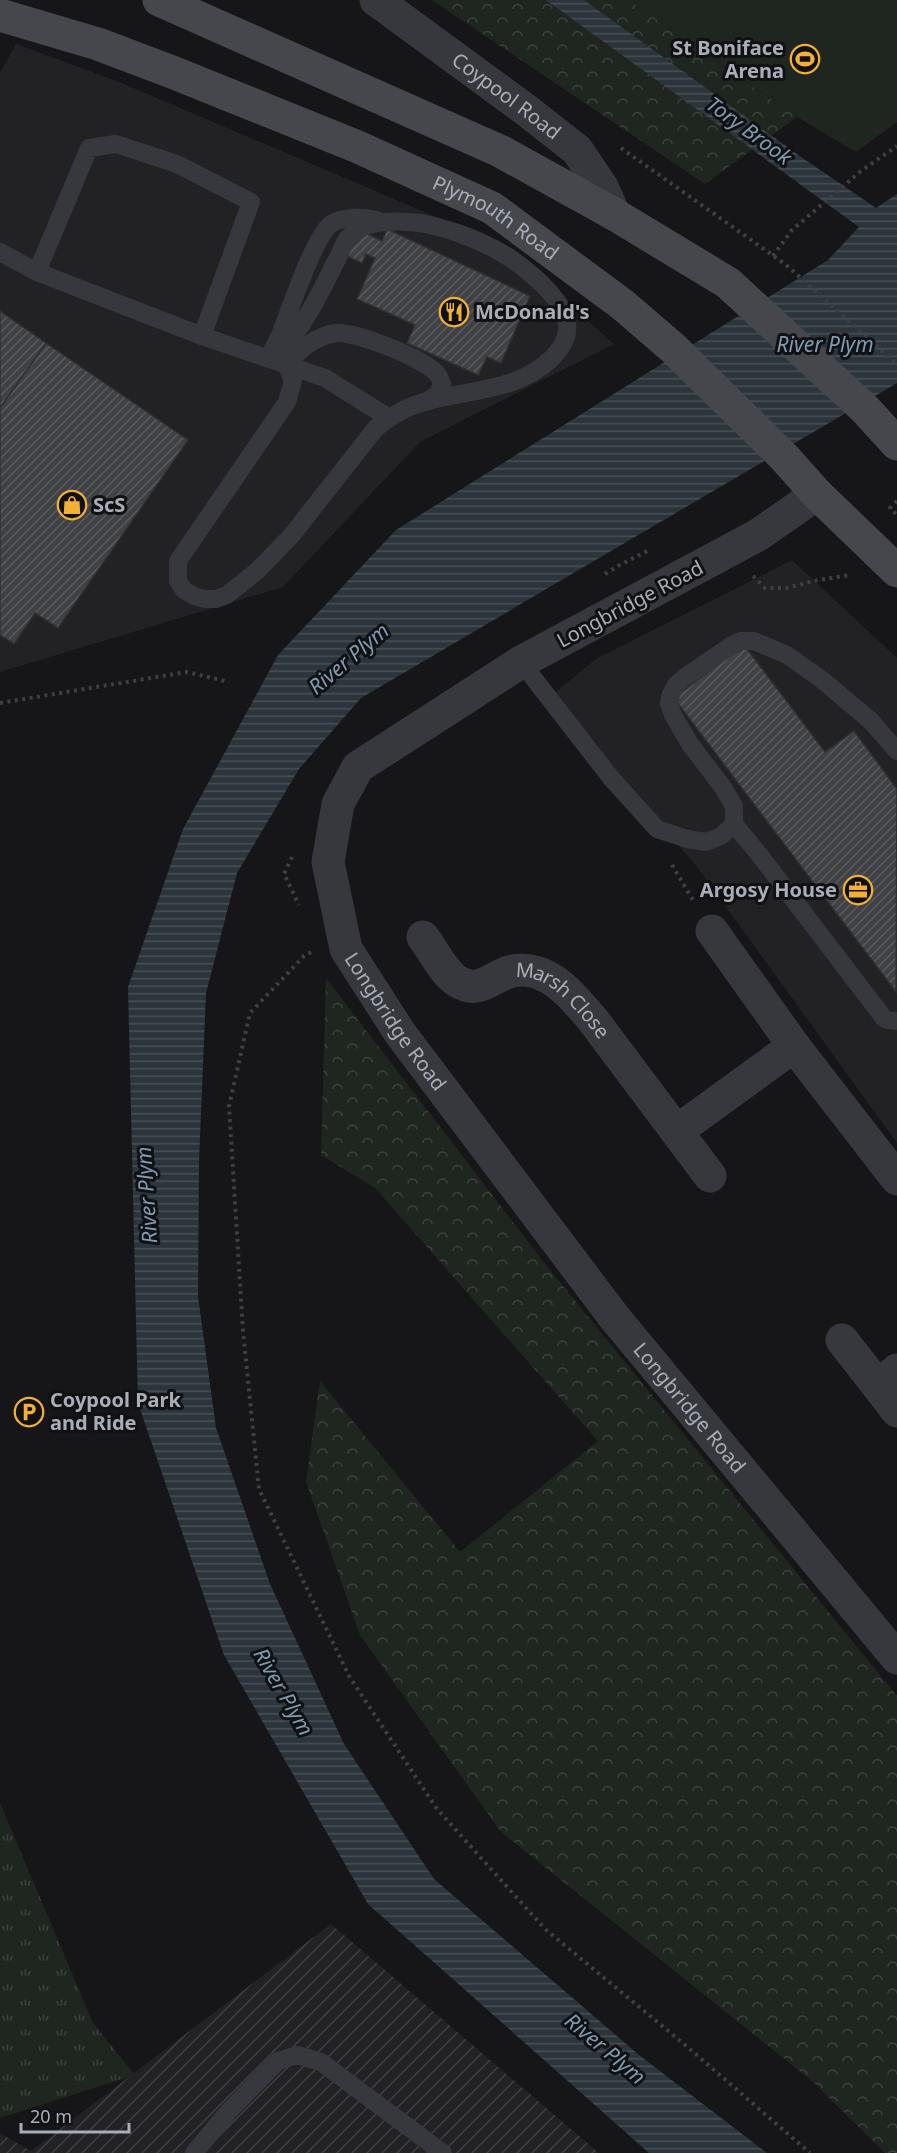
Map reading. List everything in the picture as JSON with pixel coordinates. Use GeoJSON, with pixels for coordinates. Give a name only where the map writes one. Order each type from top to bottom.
{"type":"FeatureCollection","features":[{"type":"Feature","properties":{"kind":"main road"},"geometry":{"type":"LineString","coordinates":[[159,0],[500,151],[614,214],[728,282],[864,408],[897,444]]}},
{"type":"Feature","properties":{"kind":"main road","name":"Plymouth Road"},"geometry":{"type":"LineString","coordinates":[[3,13],[98,44],[183,76],[358,147],[492,208],[623,305],[674,349],[783,456],[817,494],[897,571]]}},
{"type":"Feature","properties":{"kind":"street","name":"Coypool Road"},"geometry":{"type":"LineString","coordinates":[[376,0],[577,150],[602,188],[614,214]]}},
{"type":"Feature","properties":{"kind":"street","name":"Longbridge Road"},"geometry":{"type":"LineString","coordinates":[[817,494],[758,534],[521,662],[358,767],[338,804],[328,862],[346,949],[400,1033],[614,1317],[897,1658]]}},
{"type":"Feature","properties":{"kind":"street"},"geometry":{"type":"LineString","coordinates":[[712,931],[794,1046],[897,1179]]}},
{"type":"Feature","properties":{"kind":"street","name":"Marsh Close"},"geometry":{"type":"LineString","coordinates":[[423,937],[456,981],[465,986],[480,987],[509,972],[519,971],[541,974],[574,998],[710,1176]]}},
{"type":"Feature","properties":{"kind":"street"},"geometry":{"type":"LineString","coordinates":[[677,1131],[794,1046]]}},
{"type":"Feature","properties":{"kind":"street"},"geometry":{"type":"LineString","coordinates":[[842,1340],[891,1389]]}},
{"type":"Feature","properties":{"kind":"lane"},"geometry":{"type":"LineString","coordinates":[[37,272],[89,148],[116,144],[177,164],[251,202],[202,336]]}},
{"type":"Feature","properties":{"kind":"lane"},"geometry":{"type":"LineString","coordinates":[[267,358],[280,335],[326,228],[340,220],[351,218],[420,223],[453,232],[506,255],[556,298],[566,313],[569,327],[563,344],[553,358],[535,372],[512,383],[415,405],[389,418],[376,428],[291,536],[257,571],[226,595],[216,599],[194,596],[184,590],[178,581],[178,561],[287,402],[293,381],[286,364]]}},
{"type":"Feature","properties":{"kind":"lane"},"geometry":{"type":"LineString","coordinates":[[267,358],[289,341],[299,328],[351,235],[365,226],[385,222]]}},
{"type":"Feature","properties":{"kind":"lane"},"geometry":{"type":"LineString","coordinates":[[0,252],[37,272],[202,336],[325,378],[389,418]]}},
{"type":"Feature","properties":{"kind":"lane"},"geometry":{"type":"LineString","coordinates":[[286,364],[300,351],[324,336],[336,333],[367,338],[401,353],[438,375],[442,384],[438,394],[425,403]]}},
{"type":"Feature","properties":{"kind":"lane"},"geometry":{"type":"LineString","coordinates":[[897,751],[871,721],[821,679],[787,655],[754,641],[737,642],[676,685],[671,694],[669,703],[673,715],[690,744],[734,806],[734,824],[836,953],[883,1017],[897,1021]]}},
{"type":"Feature","properties":{"kind":"lane"},"geometry":{"type":"LineString","coordinates":[[521,662],[611,778],[657,829],[687,839],[706,842],[721,836],[734,824]]}},
{"type":"Feature","properties":{"kind":"lane"},"geometry":{"type":"LineString","coordinates":[[196,2153],[228,2112],[278,2061],[297,2055],[321,2062],[442,2153]]}},
{"type":"Feature","properties":{"kind":"path"},"geometry":{"type":"LineString","coordinates":[[897,146],[861,171],[792,230],[773,256],[897,363]]}},
{"type":"Feature","properties":{"kind":"path"},"geometry":{"type":"LineString","coordinates":[[897,501],[890,508],[897,515]]}},
{"type":"Feature","properties":{"kind":"path"},"geometry":{"type":"LineString","coordinates":[[728,551],[765,588],[786,588],[818,580],[861,574]]}},
{"type":"Feature","properties":{"kind":"path"},"geometry":{"type":"LineString","coordinates":[[0,703],[187,672],[229,682]]}},
{"type":"Feature","properties":{"kind":"path"},"geometry":{"type":"LineString","coordinates":[[672,864],[712,931]]}},
{"type":"Feature","properties":{"kind":"path"},"geometry":{"type":"LineString","coordinates":[[343,934],[304,956],[250,1014],[229,1106],[243,1331],[260,1489],[349,1676],[437,1809],[545,1929],[684,2044],[810,2153]]}},
{"type":"Feature","properties":{"kind":"shaded area"},"geometry":{"type":"Polygon","coordinates":[[[16,44],[117,81],[502,245],[614,344],[420,442],[283,587],[0,672],[0,73],[16,44]]]}},
{"type":"Feature","properties":{"kind":"shaded area"},"geometry":{"type":"Polygon","coordinates":[[[792,560],[897,658],[897,1143],[697,867],[550,697],[596,659],[792,560]]]}},
{"type":"Feature","properties":{"kind":"shaded area"},"geometry":{"type":"Polygon","coordinates":[[[331,1924],[599,2153],[0,2153],[0,2133],[31,2151],[331,1924]]]}},
{"type":"Feature","properties":{"kind":"green space"},"geometry":{"type":"Polygon","coordinates":[[[432,0],[629,0],[797,117],[705,184],[432,0]]]}},
{"type":"Feature","properties":{"kind":"green space","name":"St Boniface Arena"},"geometry":{"type":"Polygon","coordinates":[[[629,0],[897,0],[897,122],[856,152],[797,117],[629,0]]]}},
{"type":"Feature","properties":{"kind":"green space"},"geometry":{"type":"Polygon","coordinates":[[[326,978],[546,1265],[897,1696],[897,2153],[885,2153],[812,2081],[501,1832],[360,1635],[306,1482],[320,1381],[460,1552],[598,1441],[375,1188],[321,1155],[326,978]]]}},
{"type":"Feature","properties":{"kind":"green space"},"geometry":{"type":"Polygon","coordinates":[[[0,1803],[93,2023],[135,2075],[0,2118],[0,1803]]]}},
{"type":"Feature","properties":{"kind":"water","name":"River Plym"},"geometry":{"type":"Polygon","coordinates":[[[546,0],[584,0],[804,159],[876,208],[897,194],[897,383],[361,698],[299,769],[237,873],[206,993],[199,1161],[198,1296],[216,1428],[270,1584],[344,1744],[434,1879],[639,2055],[767,2153],[649,2153],[368,1904],[224,1655],[138,1403],[128,987],[183,829],[278,655],[396,530],[828,260],[859,227],[546,0]]]}},
{"type":"Feature","properties":{"kind":"building","name":"McDonald's"},"geometry":{"type":"Polygon","coordinates":[[[387,229],[530,296],[501,363],[487,357],[478,375],[407,343],[415,325],[357,299],[375,258],[366,254],[362,263],[344,255],[365,233],[382,241],[387,229]]]}},
{"type":"Feature","properties":{"kind":"building"},"geometry":{"type":"Polygon","coordinates":[[[0,311],[46,343],[0,408],[0,311]]]}},
{"type":"Feature","properties":{"kind":"building","name":"ScS"},"geometry":{"type":"Polygon","coordinates":[[[46,343],[188,440],[58,628],[35,613],[14,644],[0,635],[0,408],[46,343]]]}},
{"type":"Feature","properties":{"kind":"building","name":"Argosy House"},"geometry":{"type":"Polygon","coordinates":[[[744,645],[825,752],[854,731],[897,789],[896,992],[674,698],[744,645]]]}},
{"type":"Feature","properties":{"kind":"place","name":"St Boniface Arena"},"geometry":{"type":"Point","coordinates":[805,59]}},
{"type":"Feature","properties":{"kind":"place","name":"McDonald's"},"geometry":{"type":"Point","coordinates":[454,312]}},
{"type":"Feature","properties":{"kind":"place","name":"ScS"},"geometry":{"type":"Point","coordinates":[72,505]}},
{"type":"Feature","properties":{"kind":"place","name":"Argosy House"},"geometry":{"type":"Point","coordinates":[858,890]}},
{"type":"Feature","properties":{"kind":"place","name":"Coypool Park and Ride"},"geometry":{"type":"Point","coordinates":[29,1412]}},
{"type":"Feature","properties":{"kind":"water label","name":"Tory Brook"},"geometry":{"type":"Point","coordinates":[749,131]}}]}
